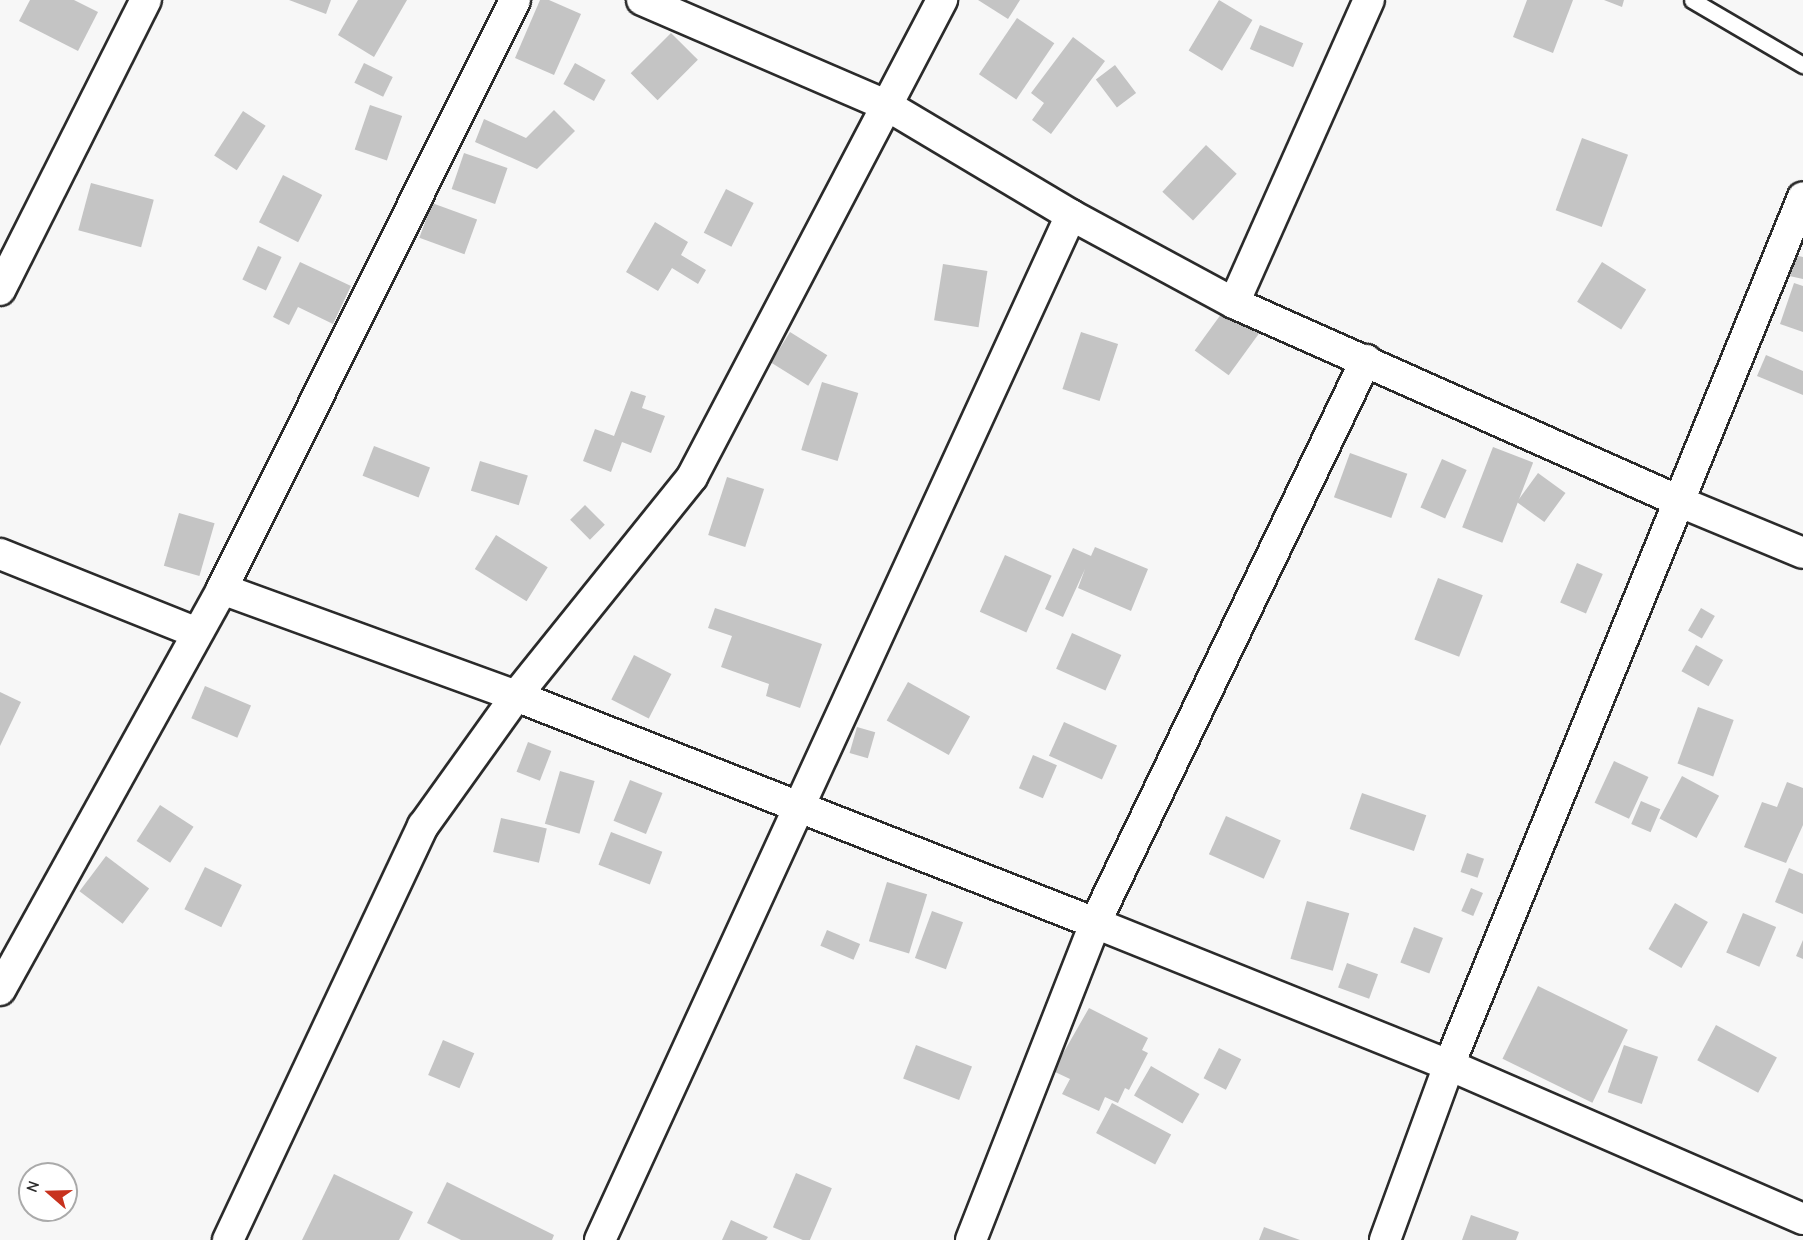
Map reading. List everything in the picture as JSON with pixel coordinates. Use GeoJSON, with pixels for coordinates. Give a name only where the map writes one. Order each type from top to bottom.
{"type":"FeatureCollection","features":[{"type":"Feature","properties":{"kind":"street"},"geometry":{"type":"LineString","coordinates":[[0,290],[146,0]]}},
{"type":"Feature","properties":{"kind":"street"},"geometry":{"type":"LineString","coordinates":[[0,990],[195,632],[222,589],[515,0]]}},
{"type":"Feature","properties":{"kind":"street"},"geometry":{"type":"LineString","coordinates":[[642,0],[888,106],[1071,215],[1234,303],[1680,502],[1803,553]]}},
{"type":"Feature","properties":{"kind":"street"},"geometry":{"type":"LineString","coordinates":[[228,1240],[423,825],[516,696],[692,477],[942,0]]}},
{"type":"Feature","properties":{"kind":"street"},"geometry":{"type":"LineString","coordinates":[[1234,303],[1369,0]]}},
{"type":"Feature","properties":{"kind":"street"},"geometry":{"type":"LineString","coordinates":[[1385,1240],[1449,1065],[1803,197]]}},
{"type":"Feature","properties":{"kind":"street"},"geometry":{"type":"LineString","coordinates":[[600,1240],[801,808],[1071,215]]}},
{"type":"Feature","properties":{"kind":"street"},"geometry":{"type":"LineString","coordinates":[[971,1240],[1095,923],[1366,360]]}},
{"type":"Feature","properties":{"kind":"street"},"geometry":{"type":"LineString","coordinates":[[0,554],[195,632]]}},
{"type":"Feature","properties":{"kind":"street"},"geometry":{"type":"LineString","coordinates":[[222,589],[516,696],[1095,923],[1449,1065],[1803,1219]]}},
{"type":"Feature","properties":{"kind":"street"},"geometry":{"type":"LineString","coordinates":[[1799,1240],[1803,1226]]}},
{"type":"Feature","properties":{"kind":"lane"},"geometry":{"type":"LineString","coordinates":[[1692,0],[1803,65]]}},
{"type":"Feature","properties":{"kind":"building"},"geometry":{"type":"Polygon","coordinates":[[[30,0],[74,0],[98,12],[78,51],[19,21],[30,0]]]}},
{"type":"Feature","properties":{"kind":"building"},"geometry":{"type":"Polygon","coordinates":[[[289,0],[331,0],[326,14],[289,0]]]}},
{"type":"Feature","properties":{"kind":"building"},"geometry":{"type":"Polygon","coordinates":[[[358,0],[407,0],[374,57],[338,35],[358,0]]]}},
{"type":"Feature","properties":{"kind":"building"},"geometry":{"type":"Polygon","coordinates":[[[540,0],[549,0],[581,14],[554,75],[515,58],[540,0]]]}},
{"type":"Feature","properties":{"kind":"building"},"geometry":{"type":"Polygon","coordinates":[[[978,0],[1020,0],[1008,19],[978,0]]]}},
{"type":"Feature","properties":{"kind":"building"},"geometry":{"type":"Polygon","coordinates":[[[1219,0],[1252,20],[1222,71],[1189,51],[1219,0]]]}},
{"type":"Feature","properties":{"kind":"building"},"geometry":{"type":"Polygon","coordinates":[[[1527,0],[1573,0],[1553,53],[1513,37],[1527,0]]]}},
{"type":"Feature","properties":{"kind":"building"},"geometry":{"type":"Polygon","coordinates":[[[1604,0],[1624,0],[1622,7],[1604,0]]]}},
{"type":"Feature","properties":{"kind":"building"},"geometry":{"type":"Polygon","coordinates":[[[1017,18],[1054,43],[1016,100],[979,74],[1017,18]]]}},
{"type":"Feature","properties":{"kind":"building"},"geometry":{"type":"Polygon","coordinates":[[[1260,25],[1303,43],[1293,67],[1250,49],[1260,25]]]}},
{"type":"Feature","properties":{"kind":"building"},"geometry":{"type":"Polygon","coordinates":[[[671,33],[698,60],[658,100],[631,73],[671,33]]]}},
{"type":"Feature","properties":{"kind":"building"},"geometry":{"type":"Polygon","coordinates":[[[1073,37],[1105,61],[1051,134],[1032,120],[1044,103],[1031,93],[1073,37]]]}},
{"type":"Feature","properties":{"kind":"building"},"geometry":{"type":"Polygon","coordinates":[[[364,63],[393,77],[383,97],[354,83],[364,63]]]}},
{"type":"Feature","properties":{"kind":"building"},"geometry":{"type":"Polygon","coordinates":[[[575,63],[606,80],[594,101],[563,84],[575,63]]]}},
{"type":"Feature","properties":{"kind":"building"},"geometry":{"type":"Polygon","coordinates":[[[1115,65],[1136,93],[1117,107],[1096,79],[1115,65]]]}},
{"type":"Feature","properties":{"kind":"building"},"geometry":{"type":"Polygon","coordinates":[[[370,105],[402,116],[387,161],[355,149],[370,105]]]}},
{"type":"Feature","properties":{"kind":"building"},"geometry":{"type":"Polygon","coordinates":[[[554,110],[575,131],[537,169],[475,142],[484,119],[526,138],[554,110]]]}},
{"type":"Feature","properties":{"kind":"building"},"geometry":{"type":"Polygon","coordinates":[[[243,111],[266,126],[237,170],[214,155],[243,111]]]}},
{"type":"Feature","properties":{"kind":"building"},"geometry":{"type":"Polygon","coordinates":[[[1582,138],[1628,155],[1602,227],[1556,210],[1582,138]]]}},
{"type":"Feature","properties":{"kind":"building"},"geometry":{"type":"Polygon","coordinates":[[[1206,145],[1237,174],[1193,220],[1162,192],[1206,145]]]}},
{"type":"Feature","properties":{"kind":"building"},"geometry":{"type":"Polygon","coordinates":[[[464,153],[507,168],[495,204],[452,189],[464,153]]]}},
{"type":"Feature","properties":{"kind":"building"},"geometry":{"type":"Polygon","coordinates":[[[283,175],[322,195],[298,242],[259,222],[283,175]]]}},
{"type":"Feature","properties":{"kind":"building"},"geometry":{"type":"Polygon","coordinates":[[[91,183],[154,200],[141,247],[78,230],[91,183]]]}},
{"type":"Feature","properties":{"kind":"building"},"geometry":{"type":"Polygon","coordinates":[[[726,189],[754,203],[731,247],[704,233],[726,189]]]}},
{"type":"Feature","properties":{"kind":"building"},"geometry":{"type":"Polygon","coordinates":[[[432,203],[477,219],[464,254],[419,238],[432,203]]]}},
{"type":"Feature","properties":{"kind":"building"},"geometry":{"type":"Polygon","coordinates":[[[655,222],[688,242],[681,255],[706,270],[698,284],[672,268],[658,291],[626,272],[655,222]]]}},
{"type":"Feature","properties":{"kind":"building"},"geometry":{"type":"Polygon","coordinates":[[[258,246],[282,257],[266,291],[242,280],[258,246]]]}},
{"type":"Feature","properties":{"kind":"building"},"geometry":{"type":"Polygon","coordinates":[[[1789,254],[1803,257],[1803,279],[1785,275],[1789,254]]]}},
{"type":"Feature","properties":{"kind":"building"},"geometry":{"type":"Polygon","coordinates":[[[300,262],[351,286],[333,324],[298,307],[289,325],[273,317],[300,262]]]}},
{"type":"Feature","properties":{"kind":"building"},"geometry":{"type":"Polygon","coordinates":[[[1602,262],[1646,290],[1621,329],[1577,302],[1602,262]]]}},
{"type":"Feature","properties":{"kind":"building"},"geometry":{"type":"Polygon","coordinates":[[[943,264],[987,271],[979,327],[934,320],[943,264]]]}},
{"type":"Feature","properties":{"kind":"building"},"geometry":{"type":"Polygon","coordinates":[[[1794,283],[1803,286],[1803,332],[1780,324],[1794,283]]]}},
{"type":"Feature","properties":{"kind":"building"},"geometry":{"type":"Polygon","coordinates":[[[1227,306],[1261,331],[1229,375],[1195,350],[1227,306]]]}},
{"type":"Feature","properties":{"kind":"building"},"geometry":{"type":"Polygon","coordinates":[[[790,332],[827,355],[808,386],[771,363],[790,332]]]}},
{"type":"Feature","properties":{"kind":"building"},"geometry":{"type":"Polygon","coordinates":[[[1081,332],[1118,344],[1100,401],[1062,389],[1081,332]]]}},
{"type":"Feature","properties":{"kind":"building"},"geometry":{"type":"Polygon","coordinates":[[[1766,355],[1803,371],[1803,395],[1757,376],[1766,355]]]}},
{"type":"Feature","properties":{"kind":"building"},"geometry":{"type":"Polygon","coordinates":[[[822,382],[858,393],[838,461],[801,450],[822,382]]]}},
{"type":"Feature","properties":{"kind":"building"},"geometry":{"type":"Polygon","coordinates":[[[631,391],[646,396],[642,408],[665,416],[651,453],[622,442],[611,472],[583,461],[595,429],[614,436],[631,391]]]}},
{"type":"Feature","properties":{"kind":"building"},"geometry":{"type":"Polygon","coordinates":[[[374,446],[430,468],[419,497],[363,476],[374,446]]]}},
{"type":"Feature","properties":{"kind":"building"},"geometry":{"type":"Polygon","coordinates":[[[1493,447],[1533,462],[1502,543],[1462,527],[1493,447]]]}},
{"type":"Feature","properties":{"kind":"building"},"geometry":{"type":"Polygon","coordinates":[[[1350,453],[1407,474],[1391,518],[1334,497],[1350,453]]]}},
{"type":"Feature","properties":{"kind":"building"},"geometry":{"type":"Polygon","coordinates":[[[1442,459],[1467,470],[1445,518],[1420,507],[1442,459]]]}},
{"type":"Feature","properties":{"kind":"building"},"geometry":{"type":"Polygon","coordinates":[[[480,461],[528,476],[519,505],[471,491],[480,461]]]}},
{"type":"Feature","properties":{"kind":"building"},"geometry":{"type":"Polygon","coordinates":[[[1538,473],[1566,493],[1544,522],[1517,502],[1538,473]]]}},
{"type":"Feature","properties":{"kind":"building"},"geometry":{"type":"Polygon","coordinates":[[[727,477],[764,489],[745,547],[708,535],[727,477]]]}},
{"type":"Feature","properties":{"kind":"building"},"geometry":{"type":"Polygon","coordinates":[[[585,505],[605,525],[590,540],[570,520],[585,505]]]}},
{"type":"Feature","properties":{"kind":"building"},"geometry":{"type":"Polygon","coordinates":[[[179,513],[215,523],[199,576],[164,566],[179,513]]]}},
{"type":"Feature","properties":{"kind":"building"},"geometry":{"type":"Polygon","coordinates":[[[496,535],[548,567],[527,601],[475,569],[496,535]]]}},
{"type":"Feature","properties":{"kind":"building"},"geometry":{"type":"Polygon","coordinates":[[[1095,547],[1148,569],[1131,611],[1078,588],[1085,569],[1063,617],[1045,609],[1073,548],[1091,556],[1095,547]]]}},
{"type":"Feature","properties":{"kind":"building"},"geometry":{"type":"Polygon","coordinates":[[[1005,555],[1052,576],[1026,632],[980,612],[1005,555]]]}},
{"type":"Feature","properties":{"kind":"building"},"geometry":{"type":"Polygon","coordinates":[[[1577,563],[1603,574],[1586,614],[1560,603],[1577,563]]]}},
{"type":"Feature","properties":{"kind":"building"},"geometry":{"type":"Polygon","coordinates":[[[1438,578],[1483,595],[1459,657],[1414,640],[1438,578]]]}},
{"type":"Feature","properties":{"kind":"building"},"geometry":{"type":"Polygon","coordinates":[[[715,608],[822,644],[800,708],[766,696],[769,684],[721,667],[732,636],[708,628],[715,608]]]}},
{"type":"Feature","properties":{"kind":"building"},"geometry":{"type":"Polygon","coordinates":[[[1701,608],[1715,616],[1702,639],[1688,631],[1701,608]]]}},
{"type":"Feature","properties":{"kind":"building"},"geometry":{"type":"Polygon","coordinates":[[[1072,633],[1121,655],[1105,691],[1056,669],[1072,633]]]}},
{"type":"Feature","properties":{"kind":"building"},"geometry":{"type":"Polygon","coordinates":[[[1696,645],[1723,660],[1709,686],[1681,671],[1696,645]]]}},
{"type":"Feature","properties":{"kind":"building"},"geometry":{"type":"Polygon","coordinates":[[[634,655],[671,674],[649,719],[611,700],[634,655]]]}},
{"type":"Feature","properties":{"kind":"building"},"geometry":{"type":"Polygon","coordinates":[[[908,682],[970,716],[949,755],[887,720],[908,682]]]}},
{"type":"Feature","properties":{"kind":"building"},"geometry":{"type":"Polygon","coordinates":[[[205,686],[251,706],[237,738],[191,718],[205,686]]]}},
{"type":"Feature","properties":{"kind":"building"},"geometry":{"type":"Polygon","coordinates":[[[0,692],[21,702],[0,746],[0,692]]]}},
{"type":"Feature","properties":{"kind":"building"},"geometry":{"type":"Polygon","coordinates":[[[1698,707],[1734,720],[1713,776],[1677,763],[1698,707]]]}},
{"type":"Feature","properties":{"kind":"building"},"geometry":{"type":"Polygon","coordinates":[[[1064,722],[1117,746],[1102,779],[1049,756],[1064,722]]]}},
{"type":"Feature","properties":{"kind":"building"},"geometry":{"type":"Polygon","coordinates":[[[857,727],[875,732],[868,758],[850,753],[857,727]]]}},
{"type":"Feature","properties":{"kind":"building"},"geometry":{"type":"Polygon","coordinates":[[[528,742],[551,751],[540,781],[517,772],[528,742]]]}},
{"type":"Feature","properties":{"kind":"building"},"geometry":{"type":"Polygon","coordinates":[[[1033,755],[1057,765],[1043,798],[1019,788],[1033,755]]]}},
{"type":"Feature","properties":{"kind":"building"},"geometry":{"type":"Polygon","coordinates":[[[1614,761],[1648,777],[1629,819],[1595,803],[1614,761]]]}},
{"type":"Feature","properties":{"kind":"building"},"geometry":{"type":"Polygon","coordinates":[[[560,771],[595,781],[579,834],[545,824],[560,771]]]}},
{"type":"Feature","properties":{"kind":"building"},"geometry":{"type":"Polygon","coordinates":[[[1682,776],[1719,796],[1697,838],[1659,818],[1682,776]]]}},
{"type":"Feature","properties":{"kind":"building"},"geometry":{"type":"Polygon","coordinates":[[[630,780],[662,793],[646,834],[614,821],[630,780]]]}},
{"type":"Feature","properties":{"kind":"building"},"geometry":{"type":"Polygon","coordinates":[[[1787,782],[1803,788],[1803,825],[1786,863],[1744,847],[1762,802],[1777,807],[1787,782]]]}},
{"type":"Feature","properties":{"kind":"building"},"geometry":{"type":"Polygon","coordinates":[[[1362,793],[1426,815],[1414,851],[1350,829],[1362,793]]]}},
{"type":"Feature","properties":{"kind":"building"},"geometry":{"type":"Polygon","coordinates":[[[1641,801],[1660,809],[1651,832],[1631,824],[1641,801]]]}},
{"type":"Feature","properties":{"kind":"building"},"geometry":{"type":"Polygon","coordinates":[[[160,805],[194,827],[170,863],[137,841],[160,805]]]}},
{"type":"Feature","properties":{"kind":"building"},"geometry":{"type":"Polygon","coordinates":[[[1226,816],[1281,840],[1264,879],[1209,854],[1226,816]]]}},
{"type":"Feature","properties":{"kind":"building"},"geometry":{"type":"Polygon","coordinates":[[[501,818],[547,829],[539,863],[493,852],[501,818]]]}},
{"type":"Feature","properties":{"kind":"building"},"geometry":{"type":"Polygon","coordinates":[[[611,832],[662,852],[650,884],[598,865],[611,832]]]}},
{"type":"Feature","properties":{"kind":"building"},"geometry":{"type":"Polygon","coordinates":[[[1467,853],[1484,859],[1478,878],[1460,872],[1467,853]]]}},
{"type":"Feature","properties":{"kind":"building"},"geometry":{"type":"Polygon","coordinates":[[[106,856],[149,888],[123,924],[80,891],[106,856]]]}},
{"type":"Feature","properties":{"kind":"building"},"geometry":{"type":"Polygon","coordinates":[[[205,867],[242,885],[221,927],[184,909],[205,867]]]}},
{"type":"Feature","properties":{"kind":"building"},"geometry":{"type":"Polygon","coordinates":[[[1789,868],[1803,874],[1803,914],[1775,902],[1789,868]]]}},
{"type":"Feature","properties":{"kind":"building"},"geometry":{"type":"Polygon","coordinates":[[[887,882],[927,894],[909,954],[869,941],[887,882]]]}},
{"type":"Feature","properties":{"kind":"building"},"geometry":{"type":"Polygon","coordinates":[[[1471,888],[1483,893],[1473,916],[1461,911],[1471,888]]]}},
{"type":"Feature","properties":{"kind":"building"},"geometry":{"type":"Polygon","coordinates":[[[1307,901],[1349,913],[1333,971],[1290,959],[1307,901]]]}},
{"type":"Feature","properties":{"kind":"building"},"geometry":{"type":"Polygon","coordinates":[[[1675,903],[1708,922],[1681,968],[1648,949],[1675,903]]]}},
{"type":"Feature","properties":{"kind":"building"},"geometry":{"type":"Polygon","coordinates":[[[932,911],[963,922],[946,969],[915,958],[932,911]]]}},
{"type":"Feature","properties":{"kind":"building"},"geometry":{"type":"Polygon","coordinates":[[[1743,913],[1776,927],[1759,967],[1726,953],[1743,913]]]}},
{"type":"Feature","properties":{"kind":"building"},"geometry":{"type":"Polygon","coordinates":[[[1414,927],[1443,938],[1429,974],[1400,962],[1414,927]]]}},
{"type":"Feature","properties":{"kind":"building"},"geometry":{"type":"Polygon","coordinates":[[[827,930],[860,944],[853,960],[820,946],[827,930]]]}},
{"type":"Feature","properties":{"kind":"building"},"geometry":{"type":"Polygon","coordinates":[[[1803,940],[1803,959],[1796,956],[1803,940]]]}},
{"type":"Feature","properties":{"kind":"building"},"geometry":{"type":"Polygon","coordinates":[[[1347,963],[1378,974],[1369,999],[1338,987],[1347,963]]]}},
{"type":"Feature","properties":{"kind":"building"},"geometry":{"type":"Polygon","coordinates":[[[1538,986],[1628,1030],[1592,1103],[1502,1059],[1538,986]]]}},
{"type":"Feature","properties":{"kind":"building"},"geometry":{"type":"Polygon","coordinates":[[[1089,1008],[1148,1038],[1142,1050],[1148,1053],[1129,1090],[1125,1088],[1118,1103],[1105,1097],[1099,1111],[1062,1094],[1070,1079],[1053,1071],[1089,1008]]]}},
{"type":"Feature","properties":{"kind":"building"},"geometry":{"type":"Polygon","coordinates":[[[1716,1025],[1777,1057],[1758,1093],[1697,1060],[1716,1025]]]}},
{"type":"Feature","properties":{"kind":"building"},"geometry":{"type":"Polygon","coordinates":[[[443,1040],[474,1053],[459,1088],[428,1075],[443,1040]]]}},
{"type":"Feature","properties":{"kind":"building"},"geometry":{"type":"Polygon","coordinates":[[[916,1045],[972,1067],[959,1100],[903,1079],[916,1045]]]}},
{"type":"Feature","properties":{"kind":"building"},"geometry":{"type":"Polygon","coordinates":[[[1624,1045],[1658,1057],[1642,1104],[1608,1092],[1624,1045]]]}},
{"type":"Feature","properties":{"kind":"building"},"geometry":{"type":"Polygon","coordinates":[[[1219,1048],[1241,1059],[1226,1090],[1204,1078],[1219,1048]]]}},
{"type":"Feature","properties":{"kind":"building"},"geometry":{"type":"Polygon","coordinates":[[[1151,1066],[1199,1094],[1182,1123],[1134,1095],[1151,1066]]]}},
{"type":"Feature","properties":{"kind":"building"},"geometry":{"type":"Polygon","coordinates":[[[1112,1103],[1171,1134],[1155,1164],[1096,1133],[1112,1103]]]}},
{"type":"Feature","properties":{"kind":"building"},"geometry":{"type":"Polygon","coordinates":[[[796,1173],[832,1188],[810,1240],[803,1240],[773,1227],[796,1173]]]}},
{"type":"Feature","properties":{"kind":"building"},"geometry":{"type":"Polygon","coordinates":[[[334,1174],[413,1212],[399,1240],[302,1240],[334,1174]]]}},
{"type":"Feature","properties":{"kind":"building"},"geometry":{"type":"Polygon","coordinates":[[[447,1182],[554,1235],[552,1240],[461,1240],[427,1223],[447,1182]]]}},
{"type":"Feature","properties":{"kind":"building"},"geometry":{"type":"Polygon","coordinates":[[[1471,1215],[1519,1232],[1516,1240],[1462,1240],[1471,1215]]]}},
{"type":"Feature","properties":{"kind":"building"},"geometry":{"type":"Polygon","coordinates":[[[731,1220],[768,1237],[766,1240],[722,1240],[731,1220]]]}},
{"type":"Feature","properties":{"kind":"building"},"geometry":{"type":"Polygon","coordinates":[[[1264,1227],[1300,1240],[1259,1240],[1264,1227]]]}}]}
